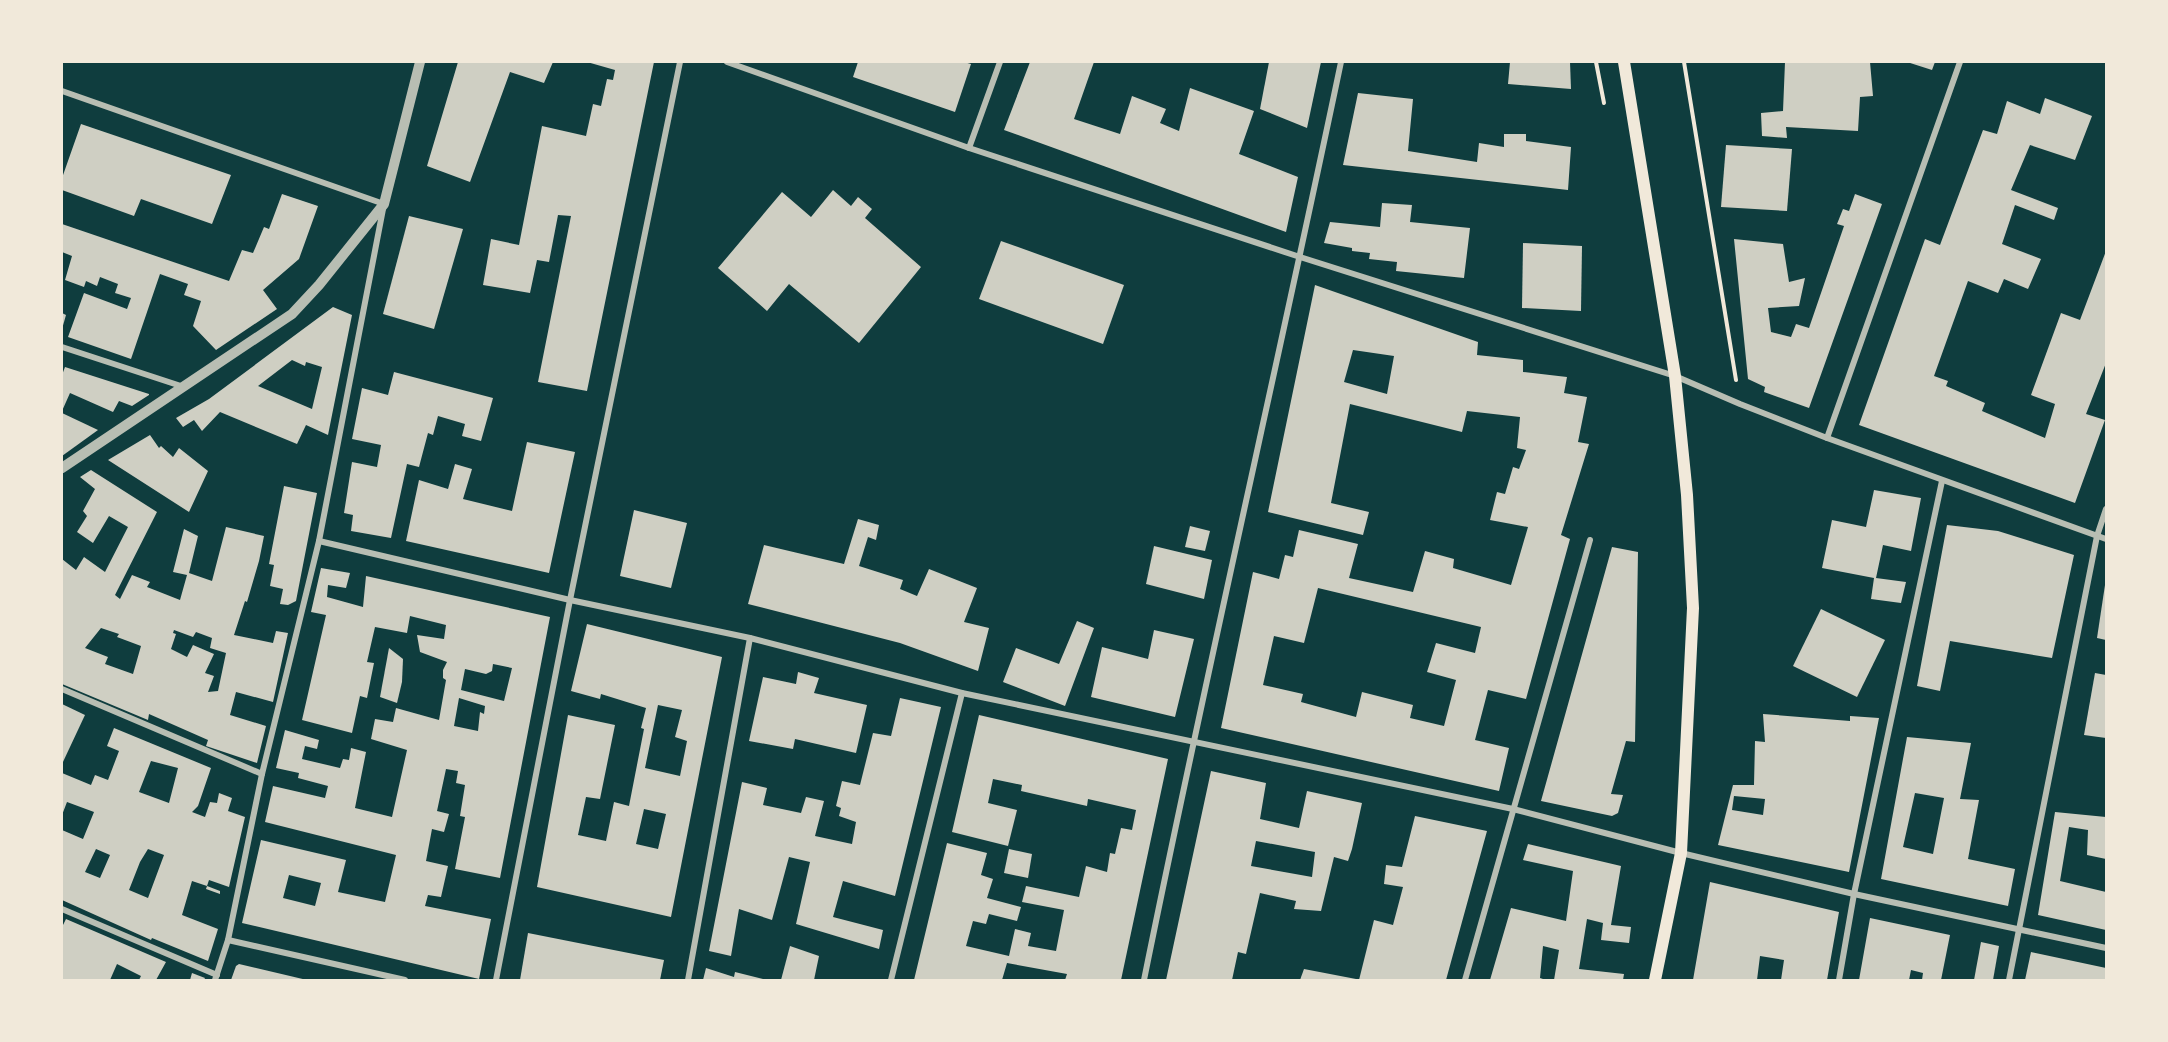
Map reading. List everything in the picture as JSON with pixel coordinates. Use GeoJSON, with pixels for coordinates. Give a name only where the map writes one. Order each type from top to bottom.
{"type":"FeatureCollection","features":[{"type":"Feature","properties":{"kind":"main road"},"geometry":{"type":"LineString","coordinates":[[1624,62],[1675,376],[1687,495],[1693,608],[1681,853],[1656,981]]}},
{"type":"Feature","properties":{"kind":"street"},"geometry":{"type":"LineString","coordinates":[[62,909],[216,978],[228,940],[262,774],[319,542],[384,204],[420,62]]}},
{"type":"Feature","properties":{"kind":"street"},"geometry":{"type":"LineString","coordinates":[[496,981],[570,600],[680,62]]}},
{"type":"Feature","properties":{"kind":"street"},"geometry":{"type":"LineString","coordinates":[[727,62],[969,148],[1300,257],[1675,376],[1827,438],[2106,539]]}},
{"type":"Feature","properties":{"kind":"street"},"geometry":{"type":"LineString","coordinates":[[969,148],[1000,62]]}},
{"type":"Feature","properties":{"kind":"street"},"geometry":{"type":"LineString","coordinates":[[1144,981],[1193,741],[1341,62]]}},
{"type":"Feature","properties":{"kind":"street"},"geometry":{"type":"LineString","coordinates":[[1827,438],[1960,62]]}},
{"type":"Feature","properties":{"kind":"street"},"geometry":{"type":"LineString","coordinates":[[62,91],[384,204]]}},
{"type":"Feature","properties":{"kind":"street"},"geometry":{"type":"LineString","coordinates":[[62,468],[292,314],[319,285],[384,204]]}},
{"type":"Feature","properties":{"kind":"street"},"geometry":{"type":"LineString","coordinates":[[62,347],[184,387]]}},
{"type":"Feature","properties":{"kind":"street"},"geometry":{"type":"LineString","coordinates":[[1839,981],[1854,894],[1942,481]]}},
{"type":"Feature","properties":{"kind":"street"},"geometry":{"type":"LineString","coordinates":[[2009,981],[2097,536],[2106,509]]}},
{"type":"Feature","properties":{"kind":"street"},"geometry":{"type":"LineString","coordinates":[[1465,981],[1590,540]]}},
{"type":"Feature","properties":{"kind":"street"},"geometry":{"type":"LineString","coordinates":[[319,542],[570,600],[750,638],[962,693],[1513,808],[1681,853],[1854,894],[2106,948]]}},
{"type":"Feature","properties":{"kind":"street"},"geometry":{"type":"LineString","coordinates":[[688,981],[750,638]]}},
{"type":"Feature","properties":{"kind":"street"},"geometry":{"type":"LineString","coordinates":[[62,689],[262,774]]}},
{"type":"Feature","properties":{"kind":"street"},"geometry":{"type":"LineString","coordinates":[[891,981],[962,693]]}},
{"type":"Feature","properties":{"kind":"street"},"geometry":{"type":"LineString","coordinates":[[228,940],[405,981]]}},
{"type":"Feature","properties":{"kind":"path"},"geometry":{"type":"LineString","coordinates":[[1596,62],[1606,111]]}},
{"type":"Feature","properties":{"kind":"path"},"geometry":{"type":"LineString","coordinates":[[1684,62],[1740,404]]}},
{"type":"Feature","properties":{"kind":"building"},"geometry":{"type":"Polygon","coordinates":[[[458,62],[553,62],[544,83],[510,72],[470,182],[427,166],[458,62]]]}},
{"type":"Feature","properties":{"kind":"building"},"geometry":{"type":"Polygon","coordinates":[[[587,62],[654,62],[587,391],[538,382],[571,216],[558,215],[549,262],[537,260],[530,293],[483,285],[491,239],[519,245],[542,126],[586,136],[593,104],[601,106],[607,79],[613,80],[615,70],[587,62]]]}},
{"type":"Feature","properties":{"kind":"building"},"geometry":{"type":"Polygon","coordinates":[[[858,62],[964,62],[971,64],[955,112],[853,77],[858,62]]]}},
{"type":"Feature","properties":{"kind":"building"},"geometry":{"type":"Polygon","coordinates":[[[1030,62],[1094,62],[1074,119],[1120,134],[1132,96],[1166,109],[1160,123],[1179,131],[1190,88],[1254,111],[1239,154],[1298,177],[1286,232],[1004,130],[1030,62]]]}},
{"type":"Feature","properties":{"kind":"building"},"geometry":{"type":"Polygon","coordinates":[[[1269,62],[1321,62],[1307,128],[1260,109],[1269,62]]]}},
{"type":"Feature","properties":{"kind":"building"},"geometry":{"type":"Polygon","coordinates":[[[1510,62],[1570,62],[1571,89],[1508,84],[1510,62]]]}},
{"type":"Feature","properties":{"kind":"building"},"geometry":{"type":"Polygon","coordinates":[[[1785,62],[1870,62],[1873,96],[1860,97],[1858,131],[1786,127],[1787,138],[1762,136],[1761,113],[1783,111],[1785,62]]]}},
{"type":"Feature","properties":{"kind":"building"},"geometry":{"type":"Polygon","coordinates":[[[1907,62],[1935,62],[1932,70],[1907,62]]]}},
{"type":"Feature","properties":{"kind":"building"},"geometry":{"type":"Polygon","coordinates":[[[1358,93],[1413,99],[1408,151],[1477,162],[1479,143],[1504,147],[1504,134],[1526,134],[1526,141],[1571,147],[1568,190],[1343,165],[1358,93]]]}},
{"type":"Feature","properties":{"kind":"building"},"geometry":{"type":"Polygon","coordinates":[[[2045,98],[2092,116],[2075,160],[2030,145],[2011,190],[2058,208],[2054,220],[2015,205],[2002,244],[2041,259],[2028,289],[2004,279],[1998,293],[1968,281],[1934,376],[1948,381],[1946,386],[1985,403],[1982,411],[2045,438],[2055,404],[2031,395],[2061,313],[2080,320],[2106,251],[2106,363],[2086,414],[2105,420],[2075,503],[1859,425],[1925,239],[1940,245],[1983,130],[1997,134],[2007,101],[2040,114],[2045,98]]]}},
{"type":"Feature","properties":{"kind":"building"},"geometry":{"type":"Polygon","coordinates":[[[81,124],[231,175],[212,224],[141,199],[134,216],[62,190],[62,178],[81,124]]]}},
{"type":"Feature","properties":{"kind":"building"},"geometry":{"type":"Polygon","coordinates":[[[1726,145],[1792,149],[1787,211],[1721,207],[1726,145]]]}},
{"type":"Feature","properties":{"kind":"building"},"geometry":{"type":"Polygon","coordinates":[[[833,190],[851,206],[858,197],[872,209],[865,218],[921,267],[859,343],[789,284],[767,311],[718,268],[782,192],[811,217],[833,190]]]}},
{"type":"Feature","properties":{"kind":"building"},"geometry":{"type":"Polygon","coordinates":[[[282,194],[318,206],[299,259],[263,290],[277,309],[216,350],[193,326],[201,301],[184,295],[188,284],[160,274],[131,359],[68,337],[84,293],[127,309],[131,298],[115,293],[118,284],[100,277],[97,286],[86,281],[84,287],[65,280],[72,256],[62,252],[62,224],[229,281],[242,250],[253,253],[264,227],[269,229],[282,194]]]}},
{"type":"Feature","properties":{"kind":"building"},"geometry":{"type":"Polygon","coordinates":[[[1855,194],[1882,204],[1809,408],[1764,392],[1765,387],[1748,379],[1734,239],[1783,244],[1789,282],[1805,278],[1799,306],[1768,308],[1771,332],[1791,337],[1796,324],[1809,328],[1844,226],[1837,224],[1843,209],[1849,211],[1855,194]]]}},
{"type":"Feature","properties":{"kind":"building"},"geometry":{"type":"Polygon","coordinates":[[[1382,203],[1412,205],[1410,222],[1470,228],[1464,278],[1396,271],[1397,262],[1369,259],[1370,253],[1352,251],[1352,248],[1324,243],[1330,222],[1380,227],[1382,203]]]}},
{"type":"Feature","properties":{"kind":"building"},"geometry":{"type":"Polygon","coordinates":[[[409,216],[463,229],[434,329],[383,314],[409,216]]]}},
{"type":"Feature","properties":{"kind":"building"},"geometry":{"type":"Polygon","coordinates":[[[1001,241],[1124,285],[1103,344],[979,299],[1001,241]]]}},
{"type":"Feature","properties":{"kind":"building"},"geometry":{"type":"Polygon","coordinates":[[[1523,243],[1582,246],[1581,311],[1522,308],[1523,243]]]}},
{"type":"Feature","properties":{"kind":"building"},"geometry":{"type":"Polygon","coordinates":[[[1315,285],[1478,342],[1477,355],[1523,360],[1523,372],[1567,377],[1564,393],[1587,397],[1578,442],[1589,444],[1561,535],[1570,539],[1526,699],[1488,690],[1475,740],[1509,748],[1499,791],[1221,728],[1253,572],[1279,579],[1285,555],[1293,557],[1299,530],[1358,544],[1349,578],[1413,592],[1425,551],[1454,559],[1453,568],[1511,585],[1528,527],[1490,520],[1497,492],[1505,494],[1513,467],[1519,469],[1526,450],[1517,448],[1520,417],[1467,411],[1462,432],[1350,404],[1331,503],[1369,512],[1363,535],[1268,512],[1315,285]],[[1353,350],[1344,382],[1387,394],[1394,356],[1353,350]],[[1318,588],[1304,643],[1274,636],[1263,685],[1303,694],[1301,702],[1356,717],[1362,692],[1413,705],[1410,718],[1444,726],[1456,680],[1427,672],[1436,643],[1475,653],[1481,627],[1318,588]]]}},
{"type":"Feature","properties":{"kind":"building"},"geometry":{"type":"Polygon","coordinates":[[[333,307],[352,315],[328,435],[306,425],[297,444],[220,412],[202,431],[194,420],[183,427],[176,418],[209,399],[333,307]],[[292,360],[258,386],[312,409],[322,367],[306,362],[305,366],[292,360]]]}},
{"type":"Feature","properties":{"kind":"building"},"geometry":{"type":"Polygon","coordinates":[[[62,313],[66,315],[62,329],[62,313]]]}},
{"type":"Feature","properties":{"kind":"building"},"geometry":{"type":"Polygon","coordinates":[[[65,367],[149,395],[132,406],[119,401],[113,412],[70,393],[62,411],[62,375],[65,367]]]}},
{"type":"Feature","properties":{"kind":"building"},"geometry":{"type":"Polygon","coordinates":[[[394,372],[493,398],[481,441],[462,436],[465,424],[438,416],[433,435],[428,433],[419,467],[407,464],[391,538],[351,531],[353,515],[344,513],[352,462],[377,467],[381,445],[352,439],[362,388],[388,395],[394,372]]]}},
{"type":"Feature","properties":{"kind":"building"},"geometry":{"type":"Polygon","coordinates":[[[62,413],[98,430],[62,456],[62,413]]]}},
{"type":"Feature","properties":{"kind":"building"},"geometry":{"type":"Polygon","coordinates":[[[150,435],[159,448],[161,446],[173,457],[179,448],[208,471],[189,512],[108,460],[150,435]]]}},
{"type":"Feature","properties":{"kind":"building"},"geometry":{"type":"Polygon","coordinates":[[[527,442],[575,452],[549,573],[406,541],[419,480],[448,489],[455,464],[472,469],[463,499],[512,511],[527,442]]]}},
{"type":"Feature","properties":{"kind":"building"},"geometry":{"type":"Polygon","coordinates":[[[91,470],[157,512],[115,595],[120,599],[132,575],[150,582],[147,587],[180,600],[187,575],[173,572],[184,529],[198,536],[189,573],[212,581],[226,527],[264,536],[247,602],[245,601],[234,635],[273,643],[276,631],[288,633],[273,702],[236,692],[230,715],[266,726],[257,763],[206,746],[208,740],[149,714],[148,720],[62,684],[62,559],[76,570],[84,557],[105,572],[128,527],[109,516],[93,543],[77,532],[87,516],[83,511],[95,489],[80,477],[91,470]],[[101,628],[85,648],[108,657],[105,664],[133,674],[141,646],[117,637],[119,634],[101,628]],[[174,630],[173,633],[176,634],[171,649],[187,657],[193,645],[214,654],[205,673],[214,676],[208,692],[218,691],[226,653],[210,648],[212,638],[196,632],[193,637],[174,630]]]}},
{"type":"Feature","properties":{"kind":"building"},"geometry":{"type":"Polygon","coordinates":[[[284,486],[317,493],[296,601],[288,605],[280,604],[283,589],[270,586],[274,565],[269,564],[284,486]]]}},
{"type":"Feature","properties":{"kind":"building"},"geometry":{"type":"Polygon","coordinates":[[[1874,490],[1921,498],[1911,551],[1883,545],[1876,578],[1906,582],[1901,603],[1871,599],[1874,578],[1822,568],[1832,520],[1866,527],[1874,490]]]}},
{"type":"Feature","properties":{"kind":"building"},"geometry":{"type":"Polygon","coordinates":[[[634,510],[687,523],[671,588],[620,576],[634,510]]]}},
{"type":"Feature","properties":{"kind":"building"},"geometry":{"type":"Polygon","coordinates":[[[858,519],[879,525],[876,540],[868,537],[859,566],[903,580],[900,589],[917,596],[929,569],[977,588],[964,622],[989,628],[978,671],[900,643],[748,604],[764,545],[844,564],[858,519]]]}},
{"type":"Feature","properties":{"kind":"building"},"geometry":{"type":"Polygon","coordinates":[[[1947,525],[1998,531],[2074,555],[2052,658],[1950,641],[1940,691],[1917,686],[1947,525]]]}},
{"type":"Feature","properties":{"kind":"building"},"geometry":{"type":"Polygon","coordinates":[[[1190,526],[1210,531],[1205,551],[1185,547],[1190,526]]]}},
{"type":"Feature","properties":{"kind":"building"},"geometry":{"type":"Polygon","coordinates":[[[1154,546],[1212,560],[1204,599],[1146,584],[1154,546]]]}},
{"type":"Feature","properties":{"kind":"building"},"geometry":{"type":"Polygon","coordinates":[[[1612,547],[1638,552],[1635,742],[1626,741],[1611,794],[1623,795],[1618,813],[1612,816],[1541,801],[1612,547]]]}},
{"type":"Feature","properties":{"kind":"building"},"geometry":{"type":"Polygon","coordinates":[[[321,568],[350,573],[346,588],[328,585],[327,597],[363,607],[366,576],[550,617],[500,878],[455,869],[465,817],[460,816],[465,785],[456,783],[458,771],[446,769],[437,811],[449,814],[444,832],[432,829],[426,861],[448,866],[441,897],[428,895],[425,906],[491,919],[479,979],[242,923],[261,840],[346,860],[338,892],[385,902],[396,855],[265,822],[273,786],[325,798],[328,786],[298,778],[299,773],[276,768],[285,730],[319,740],[317,749],[305,746],[302,759],[340,768],[343,759],[349,760],[351,748],[366,752],[355,808],[392,817],[407,750],[371,739],[375,719],[393,722],[396,708],[439,720],[446,680],[443,678],[443,670],[447,662],[420,652],[417,635],[444,639],[446,625],[410,616],[407,633],[375,627],[367,662],[374,663],[367,698],[360,696],[352,733],[302,720],[326,615],[311,612],[321,568]],[[493,664],[492,671],[486,674],[465,669],[461,690],[504,701],[512,668],[493,664]],[[459,698],[454,726],[478,731],[480,712],[484,714],[485,706],[459,698]],[[289,875],[283,898],[315,906],[321,883],[289,875]]]}},
{"type":"Feature","properties":{"kind":"building"},"geometry":{"type":"Polygon","coordinates":[[[2106,585],[2106,640],[2097,638],[2106,585]]]}},
{"type":"Feature","properties":{"kind":"building"},"geometry":{"type":"Polygon","coordinates":[[[1821,609],[1885,640],[1857,697],[1793,666],[1821,609]]]}},
{"type":"Feature","properties":{"kind":"building"},"geometry":{"type":"Polygon","coordinates":[[[1077,621],[1094,628],[1065,706],[1003,682],[1016,648],[1059,664],[1077,621]]]}},
{"type":"Feature","properties":{"kind":"building"},"geometry":{"type":"Polygon","coordinates":[[[587,624],[722,657],[671,917],[537,887],[568,715],[615,725],[600,799],[586,797],[578,835],[606,841],[614,802],[629,806],[644,729],[641,728],[646,708],[601,694],[600,699],[571,691],[587,624]],[[658,705],[645,768],[680,776],[687,741],[675,737],[682,710],[658,705]],[[644,809],[636,844],[658,849],[666,814],[644,809]]]}},
{"type":"Feature","properties":{"kind":"building"},"geometry":{"type":"Polygon","coordinates":[[[1154,630],[1194,639],[1175,717],[1091,697],[1102,647],[1148,659],[1154,630]]]}},
{"type":"Feature","properties":{"kind":"building"},"geometry":{"type":"Polygon","coordinates":[[[389,648],[403,659],[402,682],[397,703],[380,697],[389,648]]]}},
{"type":"Feature","properties":{"kind":"building"},"geometry":{"type":"Polygon","coordinates":[[[798,672],[819,678],[814,693],[867,705],[856,753],[795,739],[793,749],[749,741],[763,677],[796,684],[798,672]]]}},
{"type":"Feature","properties":{"kind":"building"},"geometry":{"type":"Polygon","coordinates":[[[2095,673],[2106,675],[2106,738],[2084,735],[2095,673]]]}},
{"type":"Feature","properties":{"kind":"building"},"geometry":{"type":"Polygon","coordinates":[[[900,698],[941,707],[895,896],[843,881],[833,917],[883,930],[879,949],[796,924],[810,862],[789,857],[772,920],[739,909],[731,956],[709,951],[742,782],[767,788],[763,805],[801,813],[806,797],[824,801],[815,836],[852,844],[856,822],[839,816],[841,808],[836,806],[842,781],[860,785],[873,733],[891,736],[900,698]]]}},
{"type":"Feature","properties":{"kind":"building"},"geometry":{"type":"Polygon","coordinates":[[[62,704],[85,715],[62,764],[62,704]]]}},
{"type":"Feature","properties":{"kind":"building"},"geometry":{"type":"Polygon","coordinates":[[[1763,714],[1850,721],[1850,716],[1879,718],[1849,872],[1718,845],[1733,785],[1754,785],[1755,741],[1765,742],[1763,714]],[[1734,796],[1732,810],[1763,815],[1765,799],[1734,796]]]}},
{"type":"Feature","properties":{"kind":"building"},"geometry":{"type":"Polygon","coordinates":[[[979,715],[1168,759],[1121,980],[1065,980],[1067,974],[1007,963],[1002,980],[914,980],[947,843],[987,853],[981,875],[993,879],[987,898],[1021,907],[1017,921],[989,914],[986,924],[973,921],[966,946],[1009,956],[1015,929],[1031,933],[1028,946],[1056,951],[1064,910],[1022,902],[1026,886],[1079,897],[1086,866],[1107,872],[1110,853],[1115,854],[1121,828],[1132,830],[1136,810],[1088,799],[1087,806],[1021,791],[1022,785],[993,779],[988,803],[1017,810],[1008,846],[952,832],[979,715]]]}},
{"type":"Feature","properties":{"kind":"building"},"geometry":{"type":"Polygon","coordinates":[[[114,728],[211,768],[198,806],[192,812],[205,817],[210,802],[217,803],[219,793],[232,798],[228,811],[245,817],[229,887],[209,880],[207,886],[192,881],[182,915],[218,929],[208,961],[152,938],[151,940],[62,900],[62,830],[83,839],[94,812],[67,802],[62,815],[62,773],[91,785],[95,775],[108,780],[119,751],[107,746],[114,728]],[[151,761],[139,792],[169,803],[178,768],[151,761]],[[96,849],[85,872],[100,878],[110,855],[96,849]],[[148,849],[129,890],[148,898],[164,855],[148,849]]]}},
{"type":"Feature","properties":{"kind":"building"},"geometry":{"type":"Polygon","coordinates":[[[1907,737],[1971,743],[1960,799],[1979,800],[1968,859],[2015,869],[2008,906],[1881,879],[1907,737]],[[1915,793],[1903,847],[1933,854],[1944,798],[1915,793]]]}},
{"type":"Feature","properties":{"kind":"building"},"geometry":{"type":"Polygon","coordinates":[[[1211,771],[1266,783],[1260,819],[1299,828],[1307,791],[1362,803],[1348,861],[1334,857],[1321,911],[1294,909],[1296,901],[1260,893],[1246,954],[1238,952],[1232,980],[1166,980],[1211,771]],[[1256,841],[1251,866],[1312,877],[1315,852],[1256,841]]]}},
{"type":"Feature","properties":{"kind":"building"},"geometry":{"type":"Polygon","coordinates":[[[2055,812],[2106,817],[2106,859],[2087,855],[2088,830],[2069,827],[2060,881],[2106,892],[2106,930],[2038,915],[2055,812]]]}},
{"type":"Feature","properties":{"kind":"building"},"geometry":{"type":"Polygon","coordinates":[[[1415,816],[1487,831],[1446,980],[1359,980],[1374,920],[1393,925],[1403,887],[1384,884],[1386,865],[1402,867],[1415,816]]]}},
{"type":"Feature","properties":{"kind":"building"},"geometry":{"type":"Polygon","coordinates":[[[1528,844],[1621,866],[1611,925],[1631,927],[1629,943],[1601,940],[1603,923],[1587,919],[1579,969],[1624,974],[1623,980],[1554,980],[1559,950],[1543,946],[1540,978],[1546,980],[1490,980],[1511,908],[1566,921],[1573,871],[1523,860],[1528,844]]]}},
{"type":"Feature","properties":{"kind":"building"},"geometry":{"type":"Polygon","coordinates":[[[1009,849],[1032,854],[1028,878],[1004,873],[1009,849]]]}},
{"type":"Feature","properties":{"kind":"building"},"geometry":{"type":"Polygon","coordinates":[[[1710,882],[1839,912],[1827,980],[1781,980],[1784,960],[1760,956],[1757,980],[1693,980],[1710,882]]]}},
{"type":"Feature","properties":{"kind":"building"},"geometry":{"type":"Polygon","coordinates":[[[207,886],[220,891],[220,894],[206,889],[207,886]]]}},
{"type":"Feature","properties":{"kind":"building"},"geometry":{"type":"Polygon","coordinates":[[[1870,918],[1950,935],[1941,980],[1922,980],[1923,973],[1911,970],[1909,980],[1859,980],[1870,918]]]}},
{"type":"Feature","properties":{"kind":"building"},"geometry":{"type":"Polygon","coordinates":[[[66,919],[166,962],[156,980],[139,980],[141,976],[117,964],[110,980],[62,980],[62,925],[66,919]]]}},
{"type":"Feature","properties":{"kind":"building"},"geometry":{"type":"Polygon","coordinates":[[[528,933],[664,960],[660,980],[520,980],[528,933]]]}},
{"type":"Feature","properties":{"kind":"building"},"geometry":{"type":"Polygon","coordinates":[[[1981,942],[1999,946],[1993,980],[1974,980],[1981,942]]]}},
{"type":"Feature","properties":{"kind":"building"},"geometry":{"type":"Polygon","coordinates":[[[790,946],[819,956],[814,980],[781,980],[790,946]]]}},
{"type":"Feature","properties":{"kind":"building"},"geometry":{"type":"Polygon","coordinates":[[[2031,952],[2106,968],[2106,980],[2025,980],[2031,952]]]}},
{"type":"Feature","properties":{"kind":"building"},"geometry":{"type":"Polygon","coordinates":[[[239,964],[307,980],[231,980],[239,964]]]}},
{"type":"Feature","properties":{"kind":"building"},"geometry":{"type":"Polygon","coordinates":[[[706,968],[734,977],[735,972],[767,980],[703,980],[706,968]]]}},
{"type":"Feature","properties":{"kind":"building"},"geometry":{"type":"Polygon","coordinates":[[[1304,969],[1356,979],[1356,980],[1300,980],[1304,969]]]}},
{"type":"Feature","properties":{"kind":"building"},"geometry":{"type":"Polygon","coordinates":[[[192,973],[205,978],[204,980],[190,980],[192,973]]]}}]}
